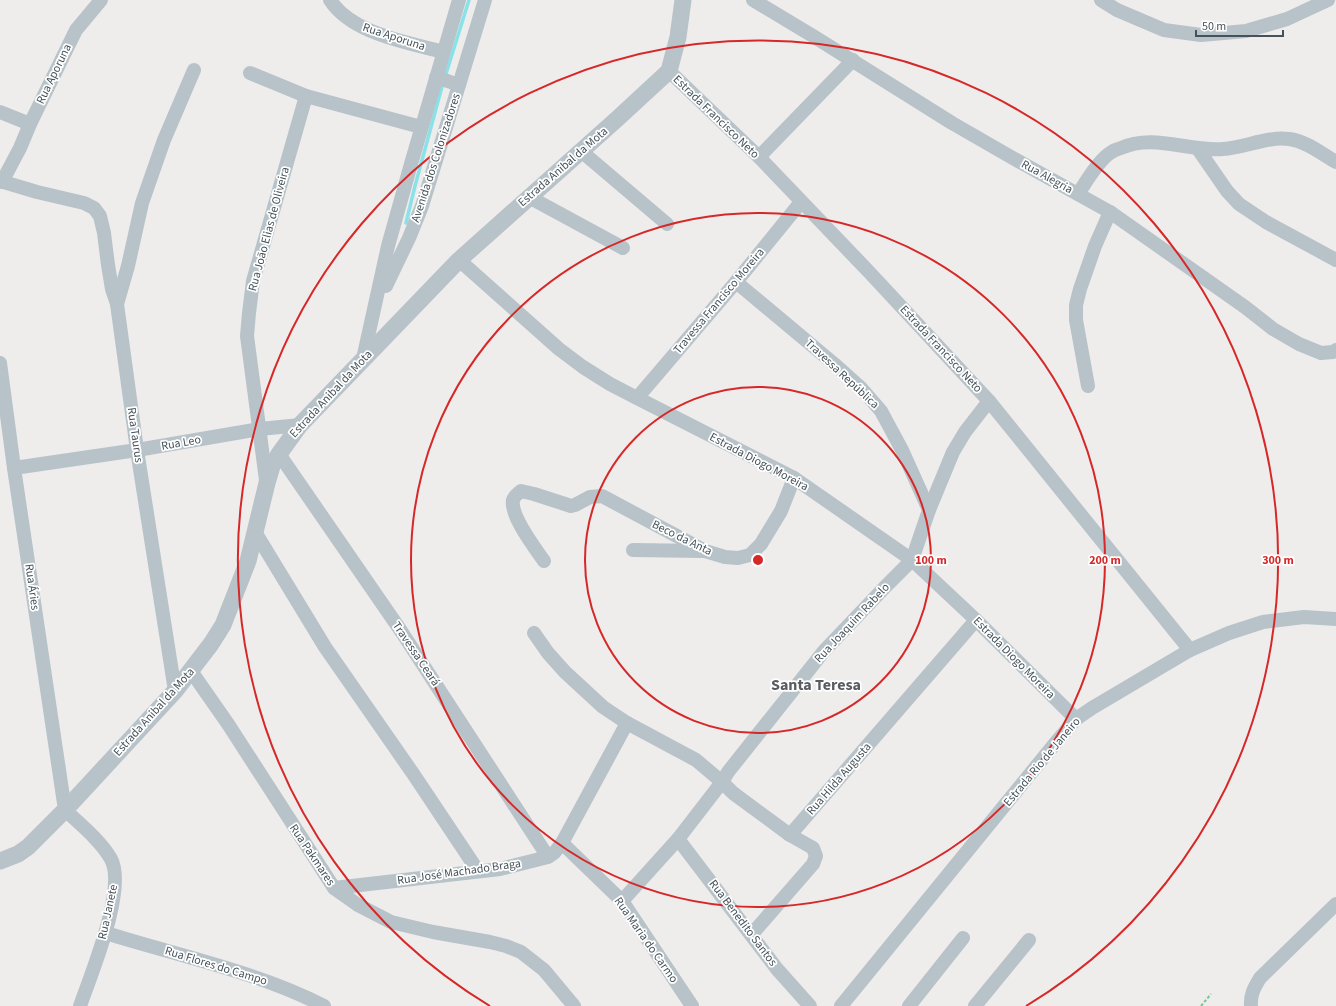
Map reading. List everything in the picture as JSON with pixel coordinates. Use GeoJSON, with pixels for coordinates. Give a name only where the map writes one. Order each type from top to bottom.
{"type":"FeatureCollection","features":[{"type":"Feature","properties":{"kind":"street","name":"Rua Aporuna"},"geometry":{"type":"LineString","coordinates":[[30,124],[76,30],[101,0]]}},
{"type":"Feature","properties":{"kind":"street","name":"Avenida dos Colonizadores"},"geometry":{"type":"LineString","coordinates":[[362,360],[388,246],[421,127],[439,78],[443,52],[459,0]]}},
{"type":"Feature","properties":{"kind":"street","name":"Avenida dos Colonizadores"},"geometry":{"type":"LineString","coordinates":[[374,310],[410,238],[419,213],[457,84],[485,0]]}},
{"type":"Feature","properties":{"kind":"street"},"geometry":{"type":"LineString","coordinates":[[669,71],[678,37],[683,0]]}},
{"type":"Feature","properties":{"kind":"street","name":"Rua Alegria"},"geometry":{"type":"LineString","coordinates":[[753,0],[1011,157],[1110,212],[1246,307],[1274,329],[1299,344],[1321,353],[1333,352],[1336,350]]}},
{"type":"Feature","properties":{"kind":"street"},"geometry":{"type":"LineString","coordinates":[[1101,0],[1117,10],[1164,30],[1201,35],[1246,30],[1287,19],[1328,0]]}},
{"type":"Feature","properties":{"kind":"street","name":"Rua Aporuna"},"geometry":{"type":"LineString","coordinates":[[332,1],[350,21],[375,33],[443,52]]}},
{"type":"Feature","properties":{"kind":"street"},"geometry":{"type":"LineString","coordinates":[[758,157],[853,60]]}},
{"type":"Feature","properties":{"kind":"street"},"geometry":{"type":"LineString","coordinates":[[117,304],[128,266],[142,203],[164,140],[194,70]]}},
{"type":"Feature","properties":{"kind":"street","name":"Estrada Anibal da Mota"},"geometry":{"type":"LineString","coordinates":[[0,861],[18,854],[28,847],[65,810],[175,692],[212,644],[223,625],[248,561],[272,466],[300,424],[459,260],[669,71]]}},
{"type":"Feature","properties":{"kind":"street","name":"Estrada Francisco Neto"},"geometry":{"type":"LineString","coordinates":[[669,71],[758,157],[870,273],[989,401],[1190,650]]}},
{"type":"Feature","properties":{"kind":"street"},"geometry":{"type":"LineString","coordinates":[[250,73],[306,96],[421,127]]}},
{"type":"Feature","properties":{"kind":"street"},"geometry":{"type":"LineString","coordinates":[[439,78],[457,84]]}},
{"type":"Feature","properties":{"kind":"street","name":"Rua Joāo Elias de Oliveira"},"geometry":{"type":"LineString","coordinates":[[267,483],[247,336],[249,313],[254,281],[306,96]]}},
{"type":"Feature","properties":{"kind":"street"},"geometry":{"type":"LineString","coordinates":[[0,112],[30,124],[20,148],[1,181]]}},
{"type":"Feature","properties":{"kind":"street"},"geometry":{"type":"LineString","coordinates":[[1078,194],[1098,165],[1109,153],[1123,146],[1142,142],[1159,142],[1198,149],[1224,149],[1276,139],[1290,139],[1303,143],[1336,162]]}},
{"type":"Feature","properties":{"kind":"street"},"geometry":{"type":"LineString","coordinates":[[1198,149],[1239,204],[1266,222],[1336,260]]}},
{"type":"Feature","properties":{"kind":"street"},"geometry":{"type":"LineString","coordinates":[[581,151],[667,224]]}},
{"type":"Feature","properties":{"kind":"street","name":"Rua Taurus"},"geometry":{"type":"LineString","coordinates":[[1,181],[84,203],[94,208],[100,216],[110,277],[117,304],[137,450],[175,692]]}},
{"type":"Feature","properties":{"kind":"street"},"geometry":{"type":"LineString","coordinates":[[529,197],[623,248]]}},
{"type":"Feature","properties":{"kind":"street","name":"Travessa Francisco Moreira"},"geometry":{"type":"LineString","coordinates":[[637,398],[736,282],[801,202]]}},
{"type":"Feature","properties":{"kind":"street"},"geometry":{"type":"LineString","coordinates":[[1088,386],[1076,320],[1076,305],[1087,267],[1110,212]]}},
{"type":"Feature","properties":{"kind":"street","name":"Estrada Diogo Moreira"},"geometry":{"type":"LineString","coordinates":[[459,260],[558,349],[610,384],[794,478],[912,560],[976,620],[1076,719]]}},
{"type":"Feature","properties":{"kind":"street","name":"Travessa República"},"geometry":{"type":"LineString","coordinates":[[736,282],[834,363],[861,388],[881,411],[902,450],[929,510]]}},
{"type":"Feature","properties":{"kind":"street","name":"Rua Áries"},"geometry":{"type":"LineString","coordinates":[[0,363],[14,468],[65,810]]}},
{"type":"Feature","properties":{"kind":"street","name":"Rua Joaquim Rabelo"},"geometry":{"type":"LineString","coordinates":[[622,901],[678,839],[728,772],[824,651],[912,560],[929,510],[953,452],[964,432],[989,401]]}},
{"type":"Feature","properties":{"kind":"street","name":"Rua Leo"},"geometry":{"type":"LineString","coordinates":[[14,468],[300,424]]}},
{"type":"Feature","properties":{"kind":"street","name":"Travessa Ceará"},"geometry":{"type":"LineString","coordinates":[[279,454],[401,630],[548,857]]}},
{"type":"Feature","properties":{"kind":"street","name":"Beco da Anta"},"geometry":{"type":"LineString","coordinates":[[544,561],[516,518],[513,499],[516,495],[528,493],[571,506],[590,497],[602,496],[705,551],[725,558],[738,558],[750,555],[761,544],[781,511],[794,478]]}},
{"type":"Feature","properties":{"kind":"street"},"geometry":{"type":"LineString","coordinates":[[255,532],[325,647],[414,775],[478,871]]}},
{"type":"Feature","properties":{"kind":"street"},"geometry":{"type":"LineString","coordinates":[[633,550],[705,551]]}},
{"type":"Feature","properties":{"kind":"street","name":"Estrada Rio de Janeiro"},"geometry":{"type":"LineString","coordinates":[[841,1006],[1076,719],[1190,650],[1228,633],[1263,622],[1304,617],[1336,619]]}},
{"type":"Feature","properties":{"kind":"street","name":"Rua Hilda Augusta"},"geometry":{"type":"LineString","coordinates":[[790,835],[976,620]]}},
{"type":"Feature","properties":{"kind":"street"},"geometry":{"type":"LineString","coordinates":[[534,633],[548,653],[565,672],[604,707],[626,723],[696,760],[733,793],[790,835],[813,848],[816,856],[813,864],[752,934]]}},
{"type":"Feature","properties":{"kind":"street","name":"Rua Pakmares"},"geometry":{"type":"LineString","coordinates":[[191,671],[228,724],[334,888],[358,905],[391,922],[433,932],[490,942],[521,952],[544,970],[574,1006]]}},
{"type":"Feature","properties":{"kind":"street"},"geometry":{"type":"LineString","coordinates":[[548,857],[554,853],[562,843],[626,723]]}},
{"type":"Feature","properties":{"kind":"street","name":"Rua Janete"},"geometry":{"type":"LineString","coordinates":[[65,810],[94,838],[111,859],[115,874],[115,889],[106,933],[80,1006]]}},
{"type":"Feature","properties":{"kind":"street","name":"Rua Benedito Santos"},"geometry":{"type":"LineString","coordinates":[[678,839],[778,969],[810,1006]]}},
{"type":"Feature","properties":{"kind":"street","name":"Rua Maria do Carmo"},"geometry":{"type":"LineString","coordinates":[[562,843],[622,901],[692,1006]]}},
{"type":"Feature","properties":{"kind":"street","name":"Rua José Machado Braga"},"geometry":{"type":"LineString","coordinates":[[334,888],[500,869],[548,857]]}},
{"type":"Feature","properties":{"kind":"street"},"geometry":{"type":"LineString","coordinates":[[1251,1003],[1253,990],[1260,978],[1336,904]]}},
{"type":"Feature","properties":{"kind":"street","name":"Rua Flores do Campo"},"geometry":{"type":"LineString","coordinates":[[106,933],[241,972],[298,993],[324,1006]]}},
{"type":"Feature","properties":{"kind":"street"},"geometry":{"type":"LineString","coordinates":[[909,1006],[964,938]]}},
{"type":"Feature","properties":{"kind":"street"},"geometry":{"type":"LineString","coordinates":[[975,1006],[1029,940]]}},
{"type":"Feature","properties":{"kind":"path"},"geometry":{"type":"LineString","coordinates":[[1202,1006],[1211,994]]}},
{"type":"Feature","properties":{"kind":"waterway"},"geometry":{"type":"LineString","coordinates":[[445,77],[469,0]]}},
{"type":"Feature","properties":{"kind":"waterway"},"geometry":{"type":"LineString","coordinates":[[406,223],[443,83]]}},
{"type":"Feature","properties":{"kind":"district","name":"Santa Teresa"},"geometry":{"type":"Point","coordinates":[816,685]}}]}
